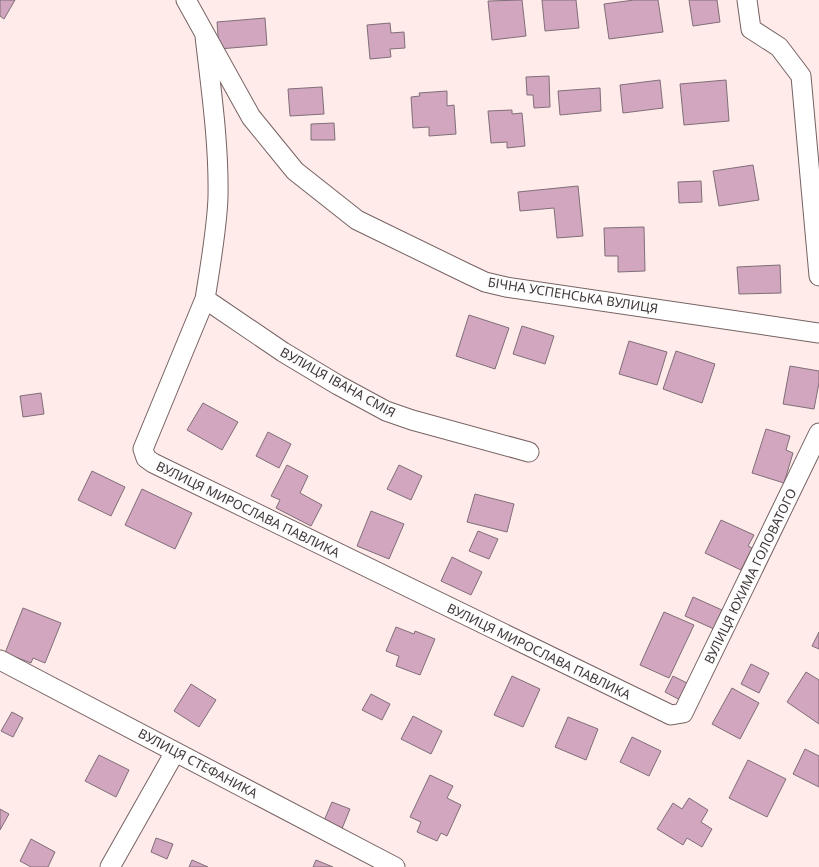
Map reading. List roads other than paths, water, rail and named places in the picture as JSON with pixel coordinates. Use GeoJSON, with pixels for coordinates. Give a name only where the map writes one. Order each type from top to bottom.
{"type":"FeatureCollection","features":[{"type":"Feature","properties":{"kind":"street","name":"БІЧНА УСПЕНСЬКА ВУЛИЦЯ"},"geometry":{"type":"LineString","coordinates":[[186,0],[251,117],[295,171],[357,220],[485,282],[506,287],[819,333]]}},
{"type":"Feature","properties":{"kind":"street"},"geometry":{"type":"LineString","coordinates":[[746,0],[751,29],[779,47],[801,76],[819,276]]}},
{"type":"Feature","properties":{"kind":"street","name":"ВУЛИЦЯ МИРОСЛАВА ПАВЛИКА"},"geometry":{"type":"LineString","coordinates":[[205,36],[216,136],[218,198],[205,299],[143,449],[146,458],[153,463],[671,715],[678,716]]}},
{"type":"Feature","properties":{"kind":"street","name":"ВУЛИЦЯ ІВАНА СМІЯ"},"geometry":{"type":"LineString","coordinates":[[205,299],[283,352],[338,385],[386,411],[412,420],[529,452]]}},
{"type":"Feature","properties":{"kind":"street","name":"ВУЛИЦЯ ЮХИМА ГОЛОВАТОГО"},"geometry":{"type":"LineString","coordinates":[[678,716],[683,713],[819,433]]}},
{"type":"Feature","properties":{"kind":"street","name":"ВУЛИЦЯ СТЕФАНИКА"},"geometry":{"type":"LineString","coordinates":[[0,660],[395,867]]}},
{"type":"Feature","properties":{"kind":"street"},"geometry":{"type":"LineString","coordinates":[[110,867],[175,752]]}}]}
